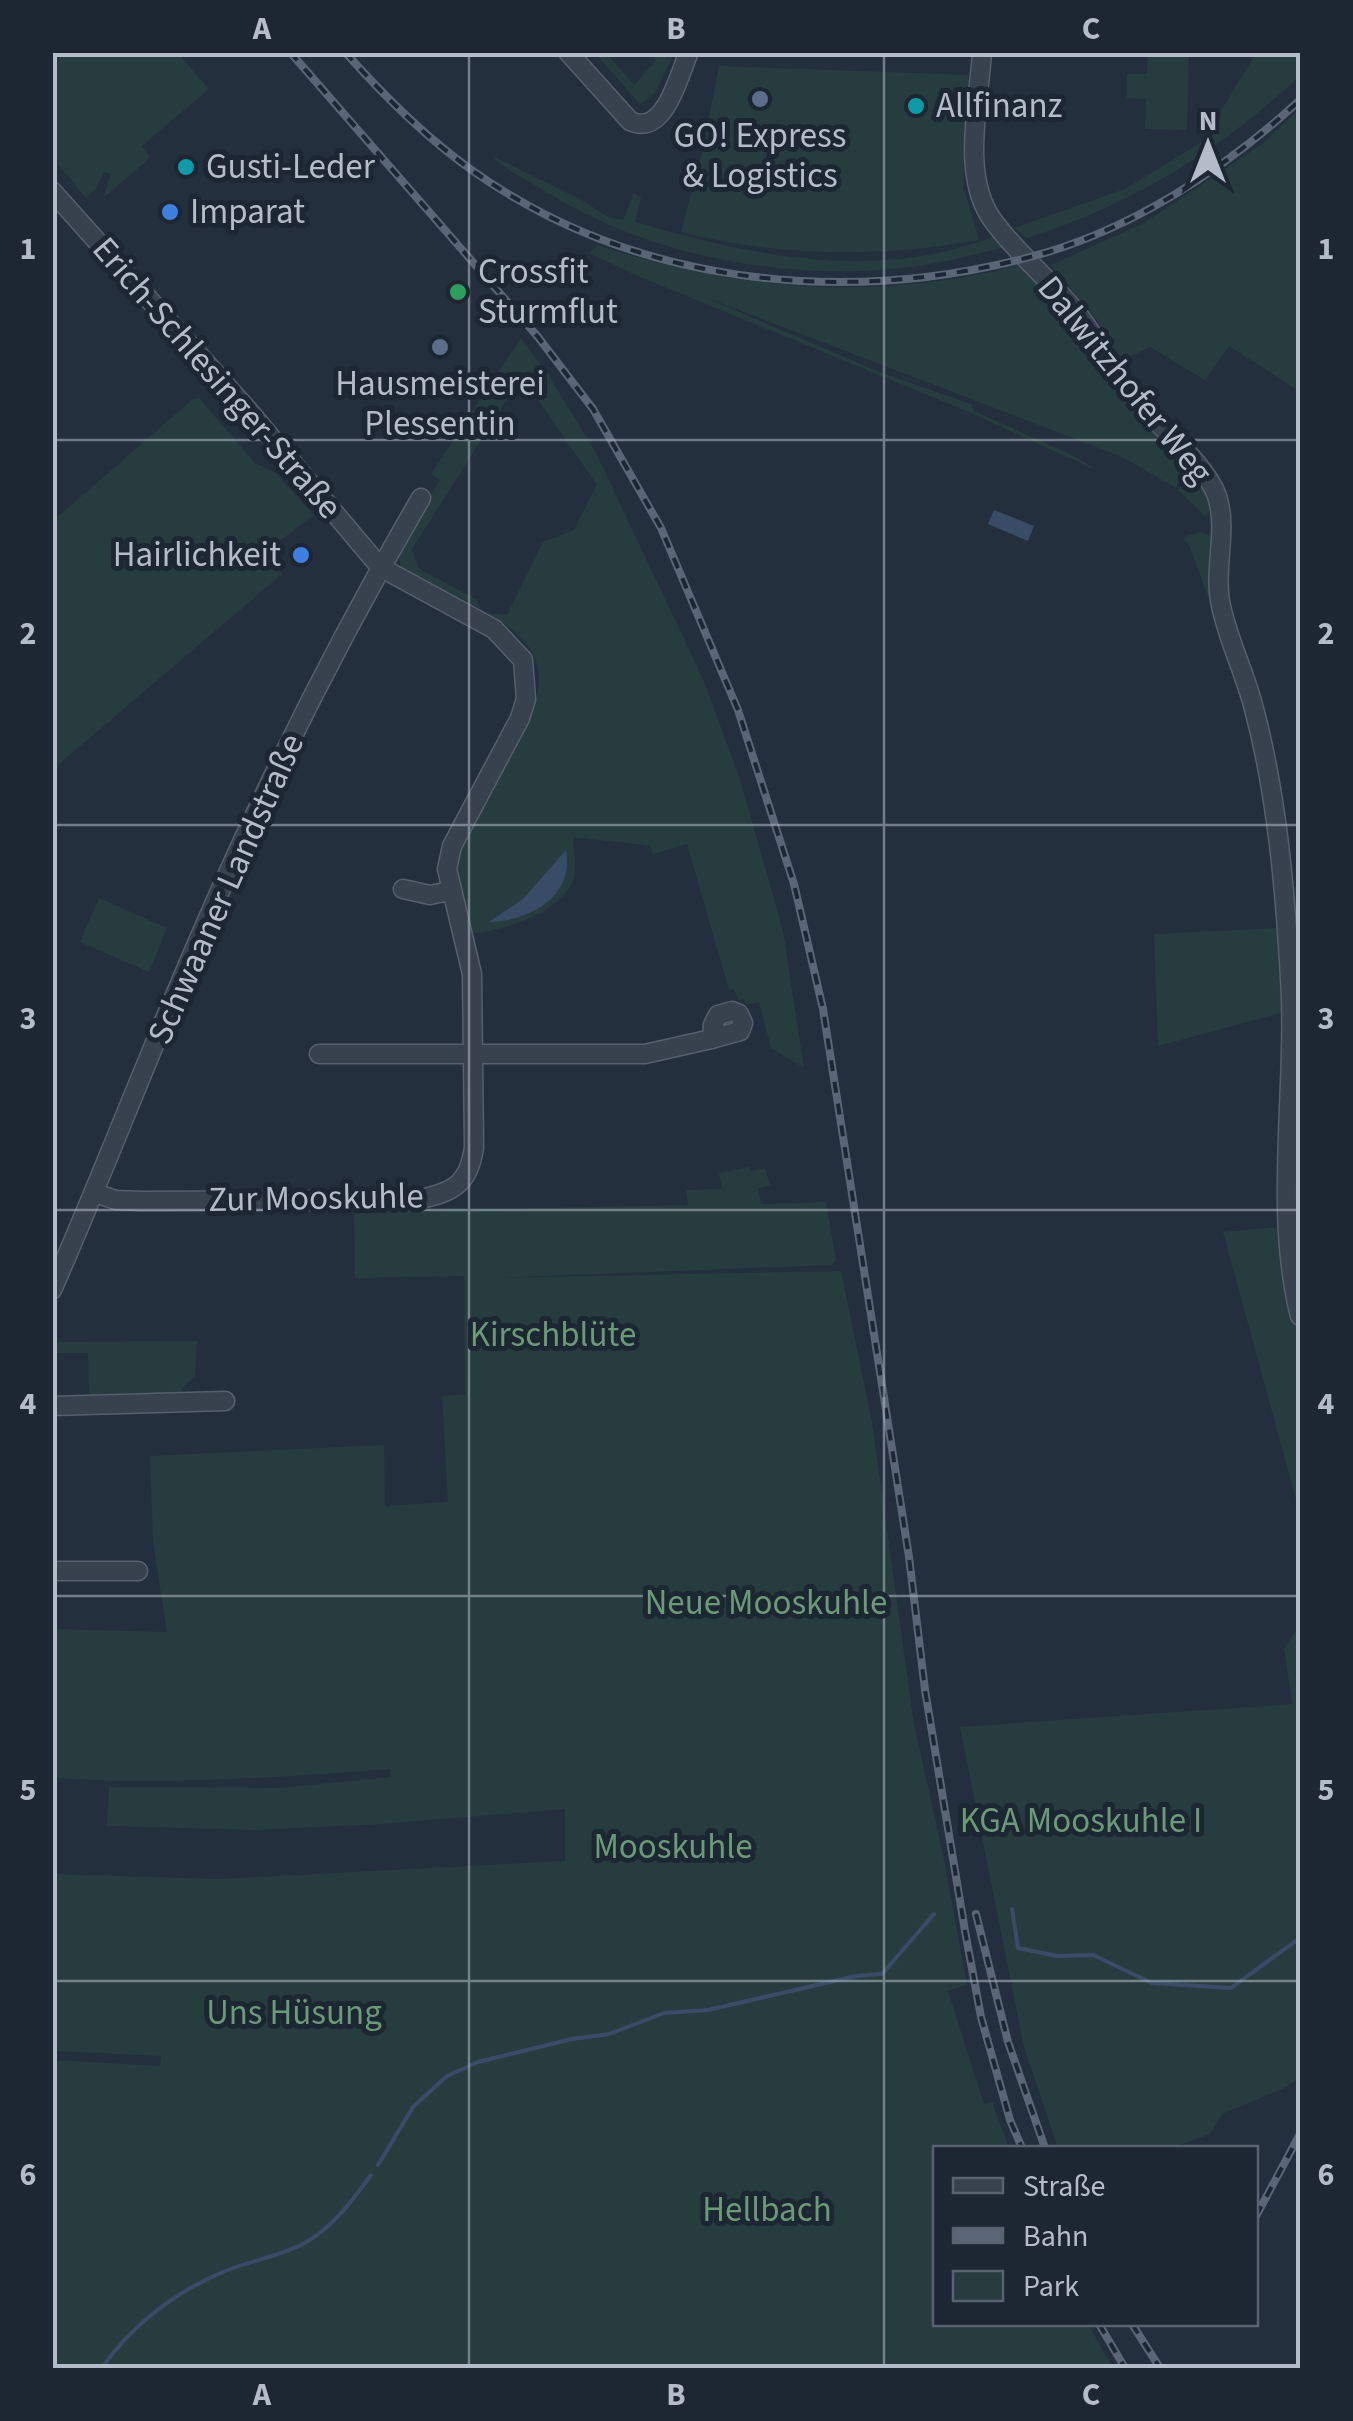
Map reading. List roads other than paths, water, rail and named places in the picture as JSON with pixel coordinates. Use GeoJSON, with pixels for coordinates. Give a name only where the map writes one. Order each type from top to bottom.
{"type":"FeatureCollection","features":[{"type":"Feature","properties":{"kind":"street"},"geometry":{"type":"LineString","coordinates":[[568,52],[613,104],[640,126],[651,124],[660,115],[689,52]]}},
{"type":"Feature","properties":{"kind":"street","name":"Dalwitzhofer Weg"},"geometry":{"type":"LineString","coordinates":[[982,52],[976,166],[980,195],[991,219],[1079,316],[1135,400],[1191,459],[1216,494],[1220,527],[1219,595],[1254,707],[1269,786],[1286,920],[1292,1020],[1289,1256],[1300,1316]]}},
{"type":"Feature","properties":{"kind":"street","name":"Erich-Schlesinger-Straße"},"geometry":{"type":"LineString","coordinates":[[52,191],[248,410],[380,567]]}},
{"type":"Feature","properties":{"kind":"street","name":"Schwaaner Landstraße"},"geometry":{"type":"LineString","coordinates":[[52,1290],[187,966],[263,801],[380,567],[421,498]]}},
{"type":"Feature","properties":{"kind":"street","name":"Zur Mooskuhle"},"geometry":{"type":"LineString","coordinates":[[96,1192],[116,1200],[142,1201],[415,1200],[442,1195],[462,1182],[472,1162],[471,963],[450,890],[448,858],[520,718],[526,699],[526,669],[514,647],[494,629],[380,567]]}},
{"type":"Feature","properties":{"kind":"street"},"geometry":{"type":"LineString","coordinates":[[403,890],[430,895],[450,890]]}},
{"type":"Feature","properties":{"kind":"street"},"geometry":{"type":"LineString","coordinates":[[319,1054],[645,1054],[712,1039]]}},
{"type":"Feature","properties":{"kind":"street"},"geometry":{"type":"LineString","coordinates":[[52,1406],[226,1401]]}},
{"type":"Feature","properties":{"kind":"street"},"geometry":{"type":"LineString","coordinates":[[52,1570],[138,1572]]}},
{"type":"Feature","properties":{"kind":"water"},"geometry":{"type":"Polygon","coordinates":[[[994,510],[1034,526],[1028,541],[988,524],[994,510]]]}},
{"type":"Feature","properties":{"kind":"water"},"geometry":{"type":"Polygon","coordinates":[[[566,850],[563,881],[546,903],[519,917],[489,922],[523,899],[566,850]]]}},
{"type":"Feature","properties":{"kind":"waterway"},"geometry":{"type":"LineString","coordinates":[[1300,276],[1300,286]]}},
{"type":"Feature","properties":{"kind":"waterway","name":"Hellbach"},"geometry":{"type":"LineString","coordinates":[[1012,1909],[1018,1948],[1057,1956],[1093,1955],[1152,1983],[1231,1988],[1300,1938]]}},
{"type":"Feature","properties":{"kind":"waterway","name":"Hellbach"},"geometry":{"type":"LineString","coordinates":[[378,2165],[413,2107],[447,2076],[478,2062],[609,2034],[664,2013],[708,2010],[856,1976],[882,1974],[934,1914]]}},
{"type":"Feature","properties":{"kind":"waterway","name":"Hellbach"},"geometry":{"type":"LineString","coordinates":[[102,2368],[127,2337],[174,2298],[228,2270],[312,2239],[340,2214],[371,2175]]}},
{"type":"Feature","properties":{"kind":"railway"},"geometry":{"type":"LineString","coordinates":[[290,52],[538,337],[593,409],[661,528],[738,710],[794,884],[823,1009],[965,1931],[981,2017],[1021,2146]]}},
{"type":"Feature","properties":{"kind":"railway"},"geometry":{"type":"LineString","coordinates":[[345,52],[438,144],[535,209],[601,239],[669,261],[739,275],[811,281],[883,281],[955,273],[1064,247],[1101,233],[1172,196],[1239,151],[1300,100]]}},
{"type":"Feature","properties":{"kind":"railway"},"geometry":{"type":"LineString","coordinates":[[976,1914],[1008,2042],[1044,2146]]}},
{"type":"Feature","properties":{"kind":"railway"},"geometry":{"type":"LineString","coordinates":[[1258,2212],[1300,2134]]}},
{"type":"Feature","properties":{"kind":"railway"},"geometry":{"type":"LineString","coordinates":[[1100,2326],[1125,2368]]}},
{"type":"Feature","properties":{"kind":"railway"},"geometry":{"type":"LineString","coordinates":[[1133,2326],[1160,2368]]}},
{"type":"Feature","properties":{"kind":"place","name":"GO! Express & Logistics"},"geometry":{"type":"Point","coordinates":[760,99]}},
{"type":"Feature","properties":{"kind":"place","name":"Allfinanz"},"geometry":{"type":"Point","coordinates":[916,106]}},
{"type":"Feature","properties":{"kind":"place","name":"Gusti-Leder"},"geometry":{"type":"Point","coordinates":[186,167]}},
{"type":"Feature","properties":{"kind":"place","name":"Imparat"},"geometry":{"type":"Point","coordinates":[170,212]}},
{"type":"Feature","properties":{"kind":"place","name":"Crossfit Sturmflut"},"geometry":{"type":"Point","coordinates":[458,292]}},
{"type":"Feature","properties":{"kind":"place","name":"Hausmeisterei Plessentin"},"geometry":{"type":"Point","coordinates":[440,347]}},
{"type":"Feature","properties":{"kind":"place","name":"Hairlichkeit"},"geometry":{"type":"Point","coordinates":[301,555]}},
{"type":"Feature","properties":{"kind":"park label","name":"Kirschblüte"},"geometry":{"type":"Point","coordinates":[553,1335]}},
{"type":"Feature","properties":{"kind":"park label","name":"Neue Mooskuhle"},"geometry":{"type":"Point","coordinates":[766,1603]}},
{"type":"Feature","properties":{"kind":"park label","name":"KGA Mooskuhle I"},"geometry":{"type":"Point","coordinates":[1081,1821]}},
{"type":"Feature","properties":{"kind":"park label","name":"Mooskuhle"},"geometry":{"type":"Point","coordinates":[673,1847]}},
{"type":"Feature","properties":{"kind":"park label","name":"Uns Hüsung"},"geometry":{"type":"Point","coordinates":[294,2013]}}]}
